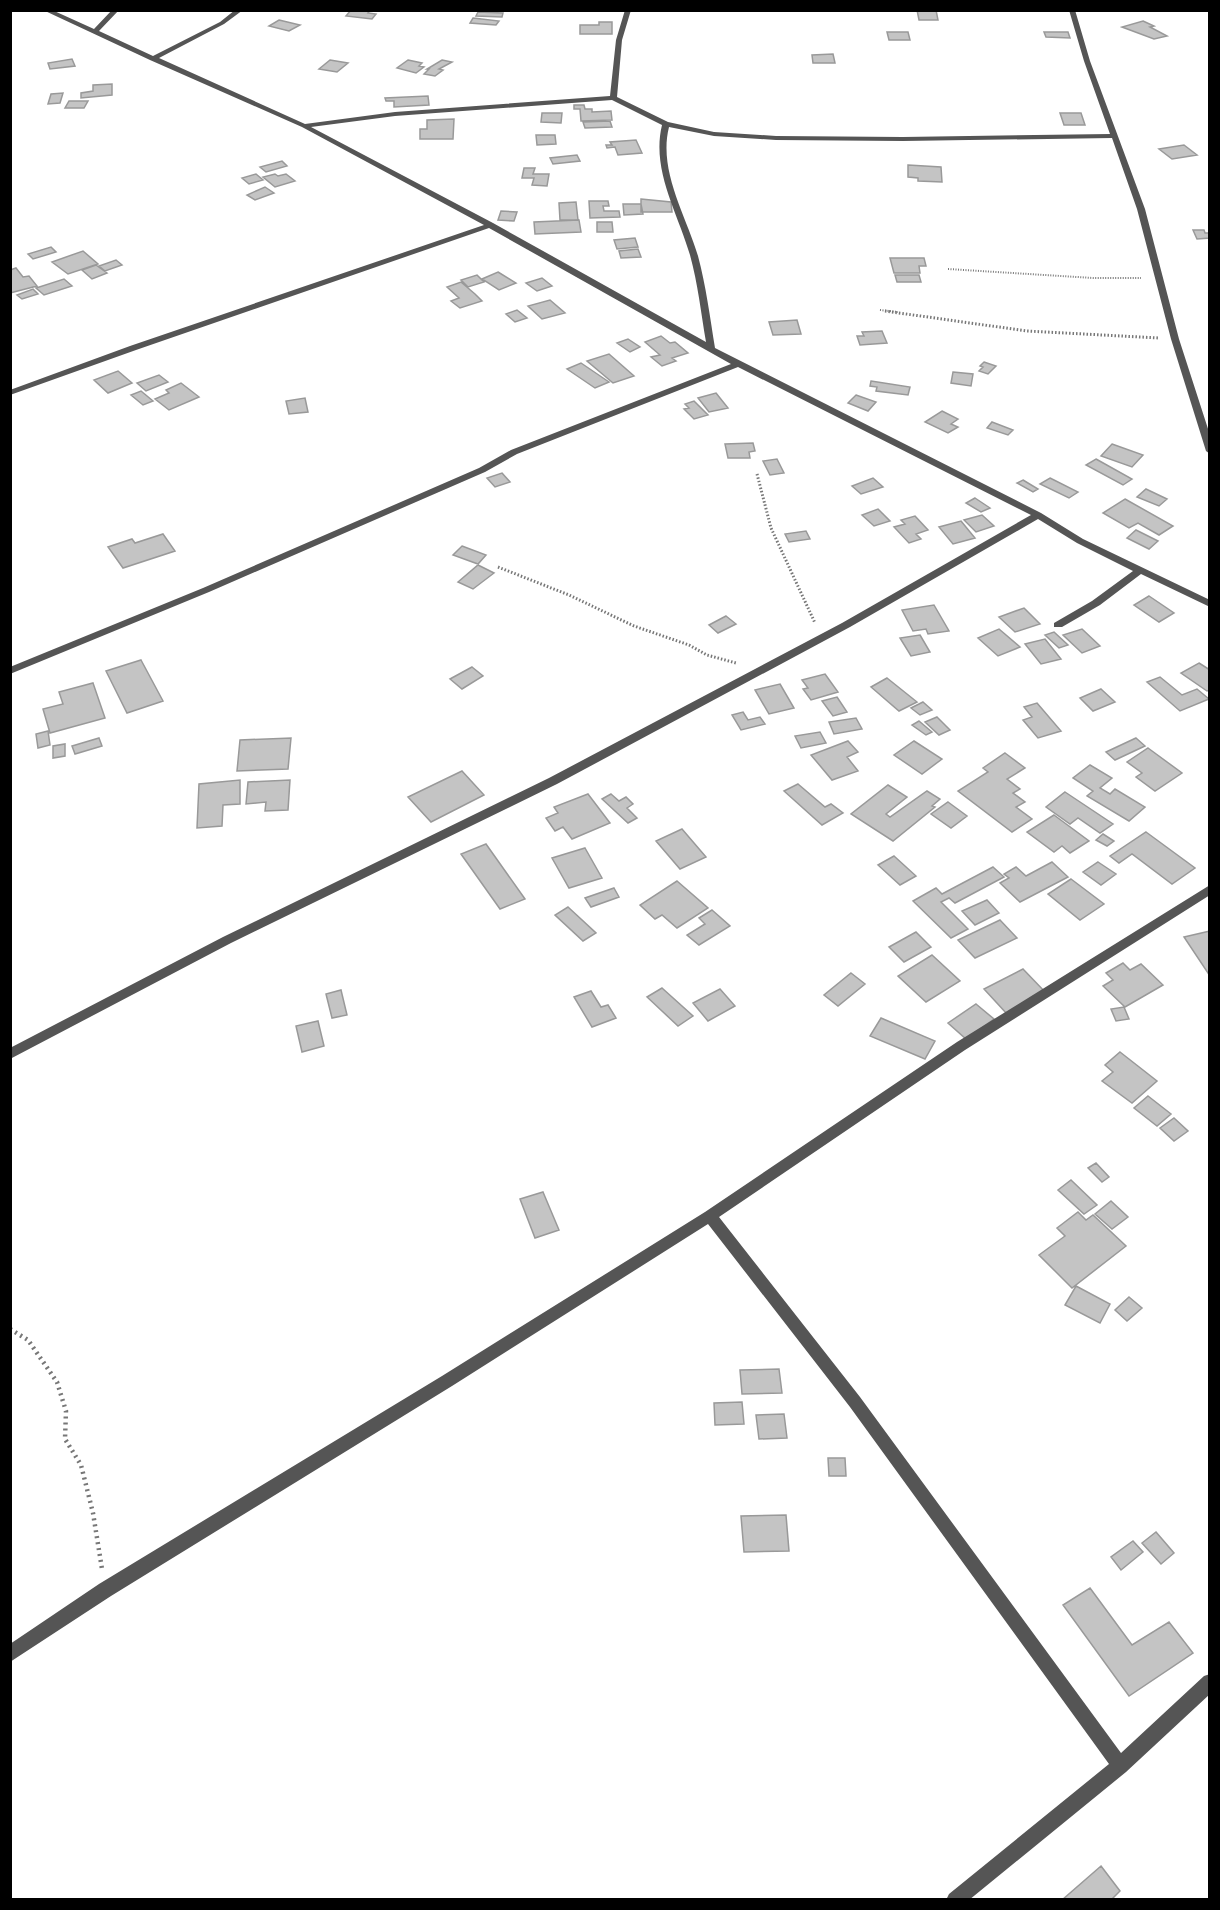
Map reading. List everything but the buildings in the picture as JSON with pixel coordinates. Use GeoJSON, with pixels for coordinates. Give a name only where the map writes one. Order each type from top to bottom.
{"type":"FeatureCollection","features":[{"type":"Feature","properties":{"kind":"street"},"geometry":{"type":"LineString","coordinates":[[46,10],[304,126],[490,225],[711,350],[1038,515],[1080,541],[1209,604]]}},
{"type":"Feature","properties":{"kind":"street"},"geometry":{"type":"LineString","coordinates":[[96,31],[116,10]]}},
{"type":"Feature","properties":{"kind":"street"},"geometry":{"type":"LineString","coordinates":[[152,59],[222,23],[240,10]]}},
{"type":"Feature","properties":{"kind":"street"},"geometry":{"type":"LineString","coordinates":[[613,98],[620,40],[628,10]]}},
{"type":"Feature","properties":{"kind":"street"},"geometry":{"type":"LineString","coordinates":[[1072,10],[1087,61],[1142,209],[1175,339],[1209,451]]}},
{"type":"Feature","properties":{"kind":"street"},"geometry":{"type":"LineString","coordinates":[[304,126],[395,114],[613,98],[666,124],[714,134],[776,138],[903,139],[1114,136]]}},
{"type":"Feature","properties":{"kind":"street"},"geometry":{"type":"LineString","coordinates":[[666,124],[661,135],[662,152],[694,254],[711,350]]}},
{"type":"Feature","properties":{"kind":"street"},"geometry":{"type":"LineString","coordinates":[[10,393],[133,348],[490,225]]}},
{"type":"Feature","properties":{"kind":"street"},"geometry":{"type":"LineString","coordinates":[[10,671],[461,480],[514,452],[738,364]]}},
{"type":"Feature","properties":{"kind":"street"},"geometry":{"type":"LineString","coordinates":[[10,1054],[227,940],[553,781],[821,638],[1038,515]]}},
{"type":"Feature","properties":{"kind":"street"},"geometry":{"type":"LineString","coordinates":[[1058,625],[1096,603],[1139,571]]}},
{"type":"Feature","properties":{"kind":"street"},"geometry":{"type":"LineString","coordinates":[[10,1654],[105,1590],[457,1375],[710,1216],[961,1046],[1209,889]]}},
{"type":"Feature","properties":{"kind":"street"},"geometry":{"type":"LineString","coordinates":[[710,1216],[855,1402],[1120,1766]]}},
{"type":"Feature","properties":{"kind":"street"},"geometry":{"type":"LineString","coordinates":[[955,1899],[1120,1766],[1209,1682]]}},
{"type":"Feature","properties":{"kind":"path"},"geometry":{"type":"LineString","coordinates":[[948,269],[1093,278],[1160,278]]}},
{"type":"Feature","properties":{"kind":"path"},"geometry":{"type":"LineString","coordinates":[[880,310],[953,318],[1027,331],[1175,339]]}},
{"type":"Feature","properties":{"kind":"path"},"geometry":{"type":"LineString","coordinates":[[757,474],[771,528],[821,638]]}},
{"type":"Feature","properties":{"kind":"path"},"geometry":{"type":"LineString","coordinates":[[498,567],[569,595],[633,626],[689,645],[707,655],[732,661],[756,672]]}},
{"type":"Feature","properties":{"kind":"path"},"geometry":{"type":"LineString","coordinates":[[10,1329],[28,1340],[57,1382],[66,1411],[65,1439],[81,1465],[93,1513],[105,1590]]}}]}
